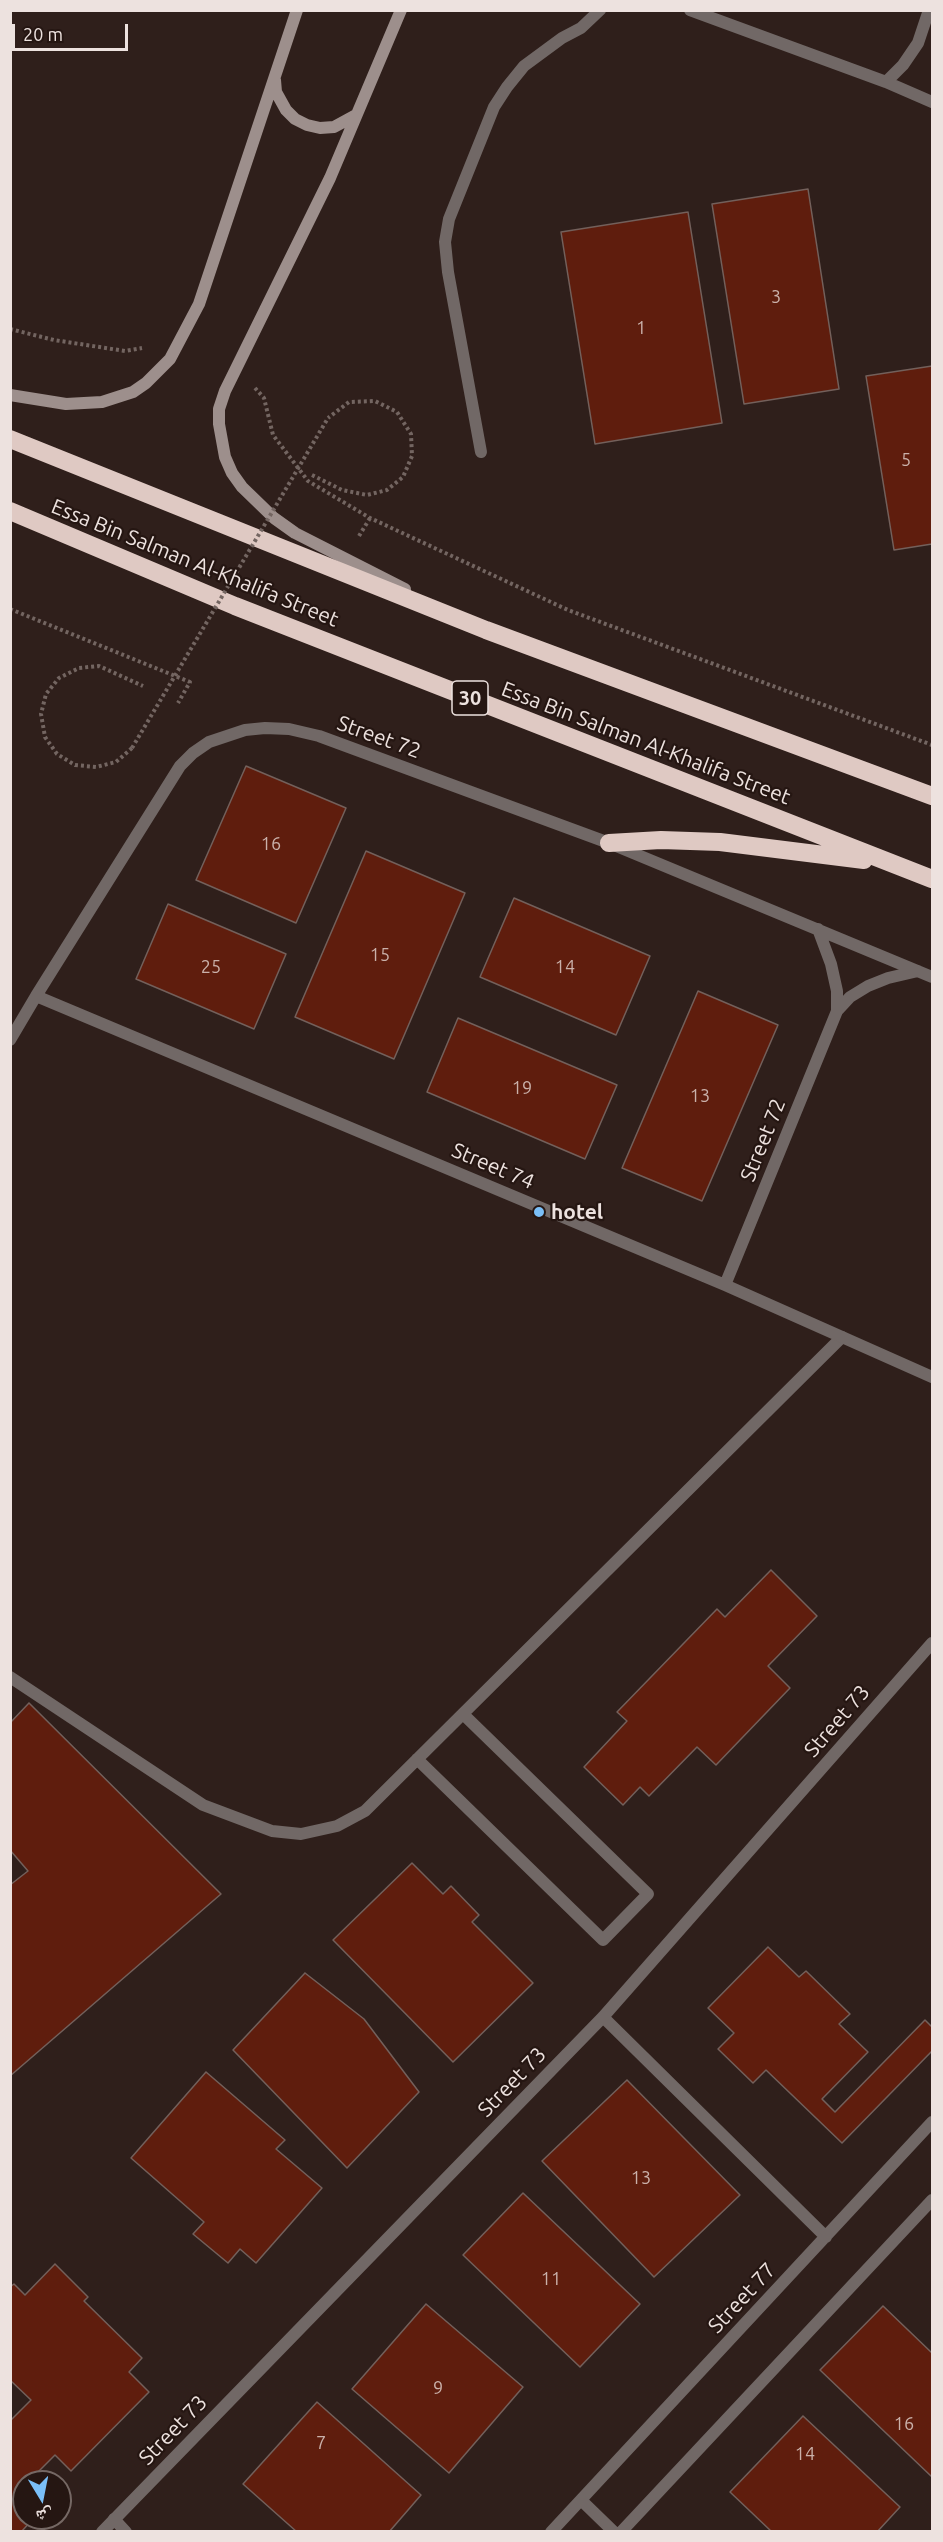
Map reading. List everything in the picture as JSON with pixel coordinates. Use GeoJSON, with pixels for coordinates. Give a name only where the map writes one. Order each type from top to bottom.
{"type":"FeatureCollection","features":[{"type":"Feature","properties":{"kind":"highway"},"geometry":{"type":"LineString","coordinates":[[10,439],[486,630],[933,796]]}},
{"type":"Feature","properties":{"kind":"highway","name":"Essa Bin Salman Al-Khalifa Street"},"geometry":{"type":"LineString","coordinates":[[10,511],[235,606],[933,879]]}},
{"type":"Feature","properties":{"kind":"highway"},"geometry":{"type":"LineString","coordinates":[[609,843],[661,840],[720,842],[891,863]]}},
{"type":"Feature","properties":{"kind":"street"},"geometry":{"type":"LineString","coordinates":[[10,395],[66,404],[102,402],[119,398],[146,383],[170,359],[199,304],[297,10]]}},
{"type":"Feature","properties":{"kind":"street"},"geometry":{"type":"LineString","coordinates":[[401,10],[330,178],[237,367],[219,409],[220,439],[232,473],[256,502],[295,533],[486,630]]}},
{"type":"Feature","properties":{"kind":"street"},"geometry":{"type":"LineString","coordinates":[[481,452],[448,272],[445,242],[449,219],[495,107],[507,87],[524,66],[562,38],[581,28],[600,10]]}},
{"type":"Feature","properties":{"kind":"street"},"geometry":{"type":"LineString","coordinates":[[690,10],[886,82],[933,102]]}},
{"type":"Feature","properties":{"kind":"street"},"geometry":{"type":"LineString","coordinates":[[886,82],[903,65],[918,43],[929,10]]}},
{"type":"Feature","properties":{"kind":"street"},"geometry":{"type":"LineString","coordinates":[[275,78],[276,92],[286,110],[295,119],[307,125],[320,128],[334,127],[357,115]]}},
{"type":"Feature","properties":{"kind":"street","name":"Street 72"},"geometry":{"type":"LineString","coordinates":[[10,1040],[180,766],[193,753],[223,736],[265,728],[289,729],[319,736],[609,843],[933,977]]}},
{"type":"Feature","properties":{"kind":"street","name":"Street 72"},"geometry":{"type":"LineString","coordinates":[[818,929],[831,964],[837,991],[837,1011]]}},
{"type":"Feature","properties":{"kind":"street","name":"Street 72"},"geometry":{"type":"LineString","coordinates":[[726,1285],[837,1011],[850,997],[868,986],[888,978],[918,971]]}},
{"type":"Feature","properties":{"kind":"street","name":"Street 74"},"geometry":{"type":"LineString","coordinates":[[36,996],[726,1285],[933,1377]]}},
{"type":"Feature","properties":{"kind":"street"},"geometry":{"type":"LineString","coordinates":[[10,1677],[203,1805],[272,1831],[301,1834],[337,1826],[364,1811],[842,1337]]}},
{"type":"Feature","properties":{"kind":"street","name":"Street 73"},"geometry":{"type":"LineString","coordinates":[[102,2532],[603,2017],[933,1643]]}},
{"type":"Feature","properties":{"kind":"street"},"geometry":{"type":"LineString","coordinates":[[417,1759],[603,1940],[648,1894],[463,1714]]}},
{"type":"Feature","properties":{"kind":"street"},"geometry":{"type":"LineString","coordinates":[[603,2017],[825,2237]]}},
{"type":"Feature","properties":{"kind":"street","name":"Street 77"},"geometry":{"type":"LineString","coordinates":[[551,2532],[933,2122]]}},
{"type":"Feature","properties":{"kind":"street"},"geometry":{"type":"LineString","coordinates":[[621,2532],[933,2200]]}},
{"type":"Feature","properties":{"kind":"street"},"geometry":{"type":"LineString","coordinates":[[581,2500],[614,2532]]}},
{"type":"Feature","properties":{"kind":"street"},"geometry":{"type":"LineString","coordinates":[[114,2519],[126,2532]]}},
{"type":"Feature","properties":{"kind":"path"},"geometry":{"type":"LineString","coordinates":[[10,329],[54,340],[125,351],[181,340]]}},
{"type":"Feature","properties":{"kind":"path"},"geometry":{"type":"LineString","coordinates":[[237,367],[264,399],[273,435],[308,480],[370,519],[568,610],[933,745]]}},
{"type":"Feature","properties":{"kind":"path"},"geometry":{"type":"LineString","coordinates":[[143,686],[99,666],[79,668],[59,678],[46,694],[40,714],[45,737],[57,754],[75,765],[96,767],[116,762],[132,748],[327,418],[349,402],[375,400],[397,411],[411,434],[412,456],[403,477],[387,490],[367,495],[342,490],[312,475]]}},
{"type":"Feature","properties":{"kind":"path"},"geometry":{"type":"LineString","coordinates":[[10,609],[190,682],[178,703]]}},
{"type":"Feature","properties":{"kind":"building"},"geometry":{"type":"Polygon","coordinates":[[[808,189],[839,389],[744,404],[712,204],[808,189]]]}},
{"type":"Feature","properties":{"kind":"building"},"geometry":{"type":"Polygon","coordinates":[[[688,212],[722,423],[595,444],[561,232],[688,212]]]}},
{"type":"Feature","properties":{"kind":"building"},"geometry":{"type":"Polygon","coordinates":[[[932,366],[932,544],[894,550],[866,376],[932,366]]]}},
{"type":"Feature","properties":{"kind":"building"},"geometry":{"type":"Polygon","coordinates":[[[246,766],[346,808],[296,923],[196,880],[246,766]]]}},
{"type":"Feature","properties":{"kind":"building"},"geometry":{"type":"Polygon","coordinates":[[[366,851],[465,893],[394,1059],[295,1017],[366,851]]]}},
{"type":"Feature","properties":{"kind":"building"},"geometry":{"type":"Polygon","coordinates":[[[514,898],[650,956],[616,1035],[480,977],[514,898]]]}},
{"type":"Feature","properties":{"kind":"building"},"geometry":{"type":"Polygon","coordinates":[[[168,904],[286,954],[254,1029],[136,979],[168,904]]]}},
{"type":"Feature","properties":{"kind":"building"},"geometry":{"type":"Polygon","coordinates":[[[698,991],[778,1025],[702,1201],[622,1168],[698,991]]]}},
{"type":"Feature","properties":{"kind":"building"},"geometry":{"type":"Polygon","coordinates":[[[458,1018],[617,1085],[585,1159],[427,1092],[458,1018]]]}},
{"type":"Feature","properties":{"kind":"building"},"geometry":{"type":"Polygon","coordinates":[[[771,1570],[817,1616],[768,1666],[790,1688],[716,1765],[697,1747],[649,1796],[640,1787],[623,1805],[584,1767],[627,1721],[617,1712],[717,1609],[725,1617],[771,1570]]]}},
{"type":"Feature","properties":{"kind":"building"},"geometry":{"type":"Polygon","coordinates":[[[29,1703],[221,1894],[10,2076],[10,1885],[28,1871],[10,1850],[10,1723],[29,1703]]]}},
{"type":"Feature","properties":{"kind":"building"},"geometry":{"type":"Polygon","coordinates":[[[412,1863],[443,1894],[451,1886],[479,1915],[472,1922],[533,1983],[453,2062],[333,1940],[412,1863]]]}},
{"type":"Feature","properties":{"kind":"building"},"geometry":{"type":"Polygon","coordinates":[[[768,1947],[799,1977],[806,1971],[850,2014],[839,2024],[868,2052],[822,2099],[835,2112],[925,2020],[932,2027],[932,2051],[842,2143],[766,2070],[753,2083],[718,2049],[734,2033],[708,2008],[768,1947]]]}},
{"type":"Feature","properties":{"kind":"building"},"geometry":{"type":"Polygon","coordinates":[[[305,1973],[364,2019],[419,2092],[347,2168],[233,2050],[305,1973]]]}},
{"type":"Feature","properties":{"kind":"building"},"geometry":{"type":"Polygon","coordinates":[[[206,2072],[285,2140],[276,2149],[322,2188],[256,2263],[240,2249],[228,2263],[193,2234],[204,2222],[131,2158],[206,2072]]]}},
{"type":"Feature","properties":{"kind":"building"},"geometry":{"type":"Polygon","coordinates":[[[627,2080],[740,2195],[654,2277],[542,2161],[627,2080]]]}},
{"type":"Feature","properties":{"kind":"building"},"geometry":{"type":"Polygon","coordinates":[[[523,2193],[640,2304],[580,2367],[463,2255],[523,2193]]]}},
{"type":"Feature","properties":{"kind":"building"},"geometry":{"type":"Polygon","coordinates":[[[55,2264],[88,2297],[84,2301],[142,2358],[129,2372],[149,2392],[72,2470],[55,2455],[40,2470],[12,2470],[12,2530],[23,2530],[10,2532],[10,2421],[31,2400],[10,2380],[10,2287],[14,2284],[25,2295],[55,2264]]]}},
{"type":"Feature","properties":{"kind":"building"},"geometry":{"type":"Polygon","coordinates":[[[426,2304],[523,2387],[449,2473],[352,2389],[426,2304]]]}},
{"type":"Feature","properties":{"kind":"building"},"geometry":{"type":"Polygon","coordinates":[[[883,2306],[932,2353],[932,2477],[820,2370],[883,2306]]]}},
{"type":"Feature","properties":{"kind":"building"},"geometry":{"type":"Polygon","coordinates":[[[317,2402],[421,2495],[389,2532],[297,2532],[243,2484],[317,2402]]]}},
{"type":"Feature","properties":{"kind":"building"},"geometry":{"type":"Polygon","coordinates":[[[803,2416],[900,2507],[877,2532],[772,2532],[730,2492],[803,2416]]]}},
{"type":"Feature","properties":{"kind":"place","name":"hotel"},"geometry":{"type":"Point","coordinates":[539,1212]}}]}
